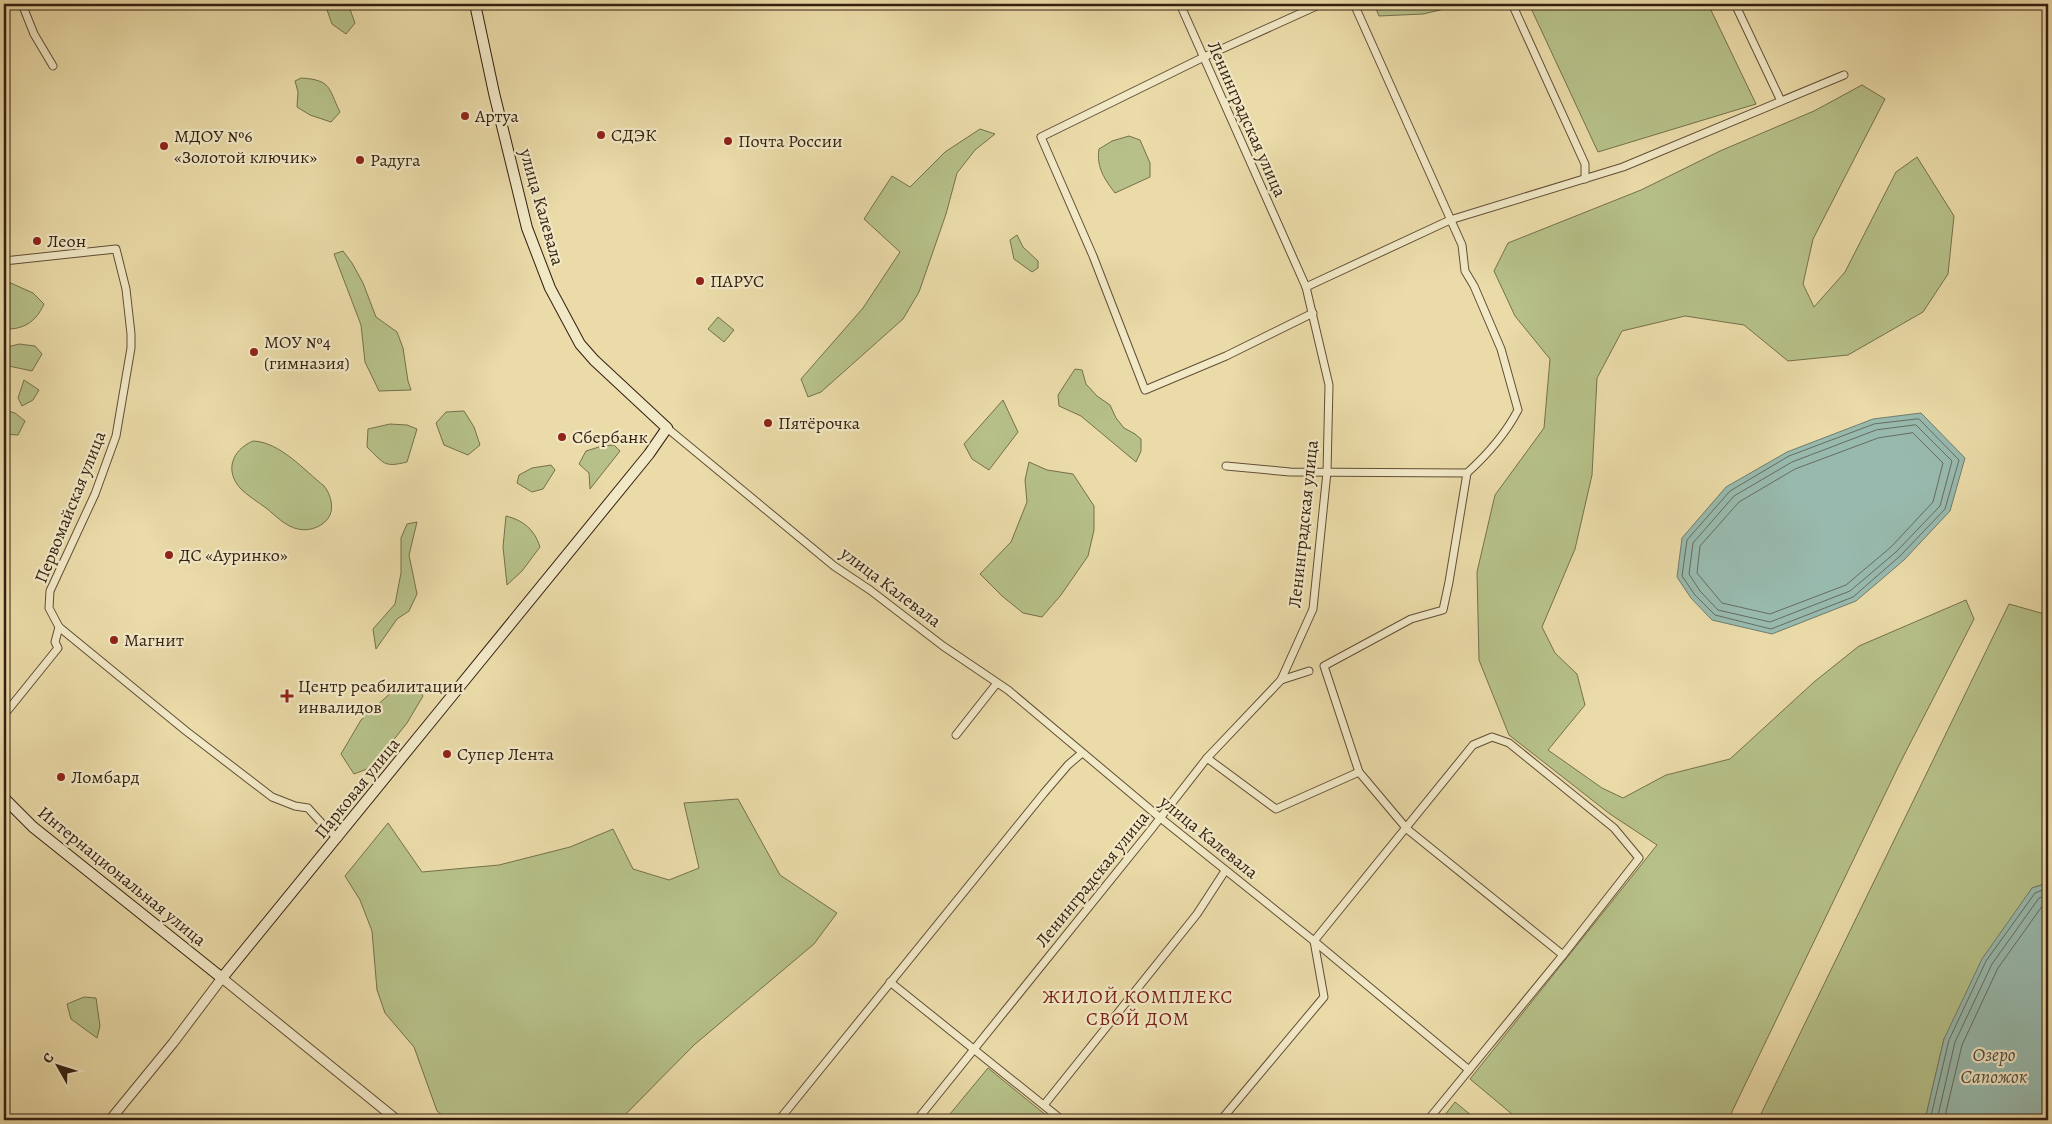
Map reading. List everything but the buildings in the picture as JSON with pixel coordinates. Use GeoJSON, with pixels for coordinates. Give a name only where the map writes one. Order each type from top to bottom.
{"type":"FeatureCollection","features":[{"type":"Feature","properties":{"kind":"main road","name":"улица Калевала"},"geometry":{"type":"LineString","coordinates":[[475,4],[494,93],[527,228],[550,288],[580,344],[594,360],[667,428]]}},
{"type":"Feature","properties":{"kind":"main road","name":"Парковая улица"},"geometry":{"type":"LineString","coordinates":[[222,978],[649,454],[667,428]]}},
{"type":"Feature","properties":{"kind":"main road","name":"Интернациональная улица"},"geometry":{"type":"LineString","coordinates":[[4,798],[33,826],[222,978]]}},
{"type":"Feature","properties":{"kind":"street"},"geometry":{"type":"LineString","coordinates":[[22,4],[34,34],[53,66]]}},
{"type":"Feature","properties":{"kind":"street","name":"Ленинградская улица"},"geometry":{"type":"LineString","coordinates":[[917,1120],[1161,818],[1207,758],[1281,680],[1313,609],[1327,472],[1329,385],[1306,287],[1180,4]]}},
{"type":"Feature","properties":{"kind":"street"},"geometry":{"type":"LineString","coordinates":[[1313,313],[1226,356],[1145,390],[1093,256],[1041,137],[1204,57],[1321,4]]}},
{"type":"Feature","properties":{"kind":"street"},"geometry":{"type":"LineString","coordinates":[[1354,4],[1462,245],[1465,271],[1474,286],[1501,350],[1518,410],[1509,427],[1490,452],[1467,473],[1443,610],[1412,620],[1324,666],[1359,772],[1407,828],[1563,956]]}},
{"type":"Feature","properties":{"kind":"street"},"geometry":{"type":"LineString","coordinates":[[1735,4],[1781,101]]}},
{"type":"Feature","properties":{"kind":"street"},"geometry":{"type":"LineString","coordinates":[[1513,6],[1585,164],[1584,179]]}},
{"type":"Feature","properties":{"kind":"street"},"geometry":{"type":"LineString","coordinates":[[1306,287],[1450,220],[1623,166],[1844,75]]}},
{"type":"Feature","properties":{"kind":"street","name":"Первомайская улица"},"geometry":{"type":"LineString","coordinates":[[4,261],[116,249],[126,289],[131,334],[124,393],[116,436],[107,465],[50,591],[49,608],[59,627],[232,767],[283,803],[308,808],[338,838]]}},
{"type":"Feature","properties":{"kind":"street","name":"улица Калевала"},"geometry":{"type":"LineString","coordinates":[[667,428],[834,566],[870,590],[943,646],[1008,690],[1225,871],[1314,941],[1469,1070]]}},
{"type":"Feature","properties":{"kind":"street"},"geometry":{"type":"LineString","coordinates":[[1226,466],[1290,472],[1467,473]]}},
{"type":"Feature","properties":{"kind":"street"},"geometry":{"type":"LineString","coordinates":[[4,715],[58,648],[55,642],[59,627]]}},
{"type":"Feature","properties":{"kind":"street"},"geometry":{"type":"LineString","coordinates":[[1281,680],[1309,671]]}},
{"type":"Feature","properties":{"kind":"street"},"geometry":{"type":"LineString","coordinates":[[956,735],[997,683]]}},
{"type":"Feature","properties":{"kind":"street"},"geometry":{"type":"LineString","coordinates":[[1221,1120],[1324,997],[1314,941],[1473,745],[1492,737],[1509,743],[1614,828],[1639,858],[1563,956],[1428,1120]]}},
{"type":"Feature","properties":{"kind":"street"},"geometry":{"type":"LineString","coordinates":[[779,1120],[1068,764],[1082,753]]}},
{"type":"Feature","properties":{"kind":"street"},"geometry":{"type":"LineString","coordinates":[[1207,758],[1276,810],[1359,772]]}},
{"type":"Feature","properties":{"kind":"street"},"geometry":{"type":"LineString","coordinates":[[1044,1105],[1197,914],[1225,871]]}},
{"type":"Feature","properties":{"kind":"street"},"geometry":{"type":"LineString","coordinates":[[222,978],[397,1120]]}},
{"type":"Feature","properties":{"kind":"street","name":"Парковая улица"},"geometry":{"type":"LineString","coordinates":[[110,1120],[173,1043],[222,978]]}},
{"type":"Feature","properties":{"kind":"street"},"geometry":{"type":"LineString","coordinates":[[890,982],[1062,1120]]}},
{"type":"Feature","properties":{"kind":"green space"},"geometry":{"type":"Polygon","coordinates":[[[325,4],[348,4],[355,23],[346,34],[332,24],[325,4]]]}},
{"type":"Feature","properties":{"kind":"green space"},"geometry":{"type":"Polygon","coordinates":[[[1374,4],[1466,4],[1423,14],[1379,16],[1374,4]]]}},
{"type":"Feature","properties":{"kind":"green space"},"geometry":{"type":"Polygon","coordinates":[[[1529,4],[1708,4],[1756,104],[1598,152],[1529,4]]]}},
{"type":"Feature","properties":{"kind":"green space"},"geometry":{"type":"Polygon","coordinates":[[[301,78],[324,83],[331,91],[340,112],[331,122],[310,115],[297,107],[298,92],[295,81],[301,78]]]}},
{"type":"Feature","properties":{"kind":"green space"},"geometry":{"type":"Polygon","coordinates":[[[1862,85],[1885,99],[1813,239],[1803,284],[1814,307],[1845,272],[1896,172],[1917,157],[1954,216],[1948,274],[1923,312],[1848,355],[1788,361],[1744,325],[1685,316],[1622,331],[1597,378],[1592,475],[1575,549],[1542,627],[1555,653],[1577,674],[1585,705],[1548,750],[1602,788],[1623,798],[1666,775],[1730,759],[1814,682],[1859,646],[1966,600],[1974,619],[1899,765],[1728,1120],[1519,1120],[1470,1079],[1657,845],[1610,814],[1509,735],[1479,660],[1477,572],[1495,495],[1544,428],[1550,359],[1515,316],[1494,271],[1508,243],[1641,190],[1720,151],[1814,111],[1862,85]]]}},
{"type":"Feature","properties":{"kind":"green space"},"geometry":{"type":"Polygon","coordinates":[[[980,129],[995,134],[975,150],[957,173],[946,214],[919,292],[903,319],[821,392],[808,397],[801,379],[863,308],[900,252],[864,219],[892,176],[910,187],[945,152],[980,129]]]}},
{"type":"Feature","properties":{"kind":"green space"},"geometry":{"type":"Polygon","coordinates":[[[1129,136],[1140,140],[1150,163],[1150,177],[1115,193],[1100,167],[1099,149],[1112,141],[1129,136]]]}},
{"type":"Feature","properties":{"kind":"green space"},"geometry":{"type":"Polygon","coordinates":[[[1017,235],[1023,247],[1038,261],[1038,268],[1032,272],[1014,259],[1010,240],[1017,235]]]}},
{"type":"Feature","properties":{"kind":"green space"},"geometry":{"type":"Polygon","coordinates":[[[343,251],[363,283],[376,317],[397,332],[403,348],[411,390],[379,391],[365,362],[361,325],[334,254],[343,251]]]}},
{"type":"Feature","properties":{"kind":"green space"},"geometry":{"type":"Polygon","coordinates":[[[4,280],[33,293],[44,304],[37,316],[28,324],[17,328],[4,329],[4,280]]]}},
{"type":"Feature","properties":{"kind":"green space"},"geometry":{"type":"Polygon","coordinates":[[[718,317],[734,330],[724,342],[708,329],[718,317]]]}},
{"type":"Feature","properties":{"kind":"green space"},"geometry":{"type":"Polygon","coordinates":[[[19,344],[35,346],[42,354],[32,371],[4,365],[4,348],[19,344]]]}},
{"type":"Feature","properties":{"kind":"green space"},"geometry":{"type":"Polygon","coordinates":[[[1075,369],[1082,370],[1086,384],[1097,396],[1110,405],[1116,418],[1124,428],[1141,439],[1141,451],[1136,462],[1081,416],[1059,406],[1058,395],[1075,369]]]}},
{"type":"Feature","properties":{"kind":"green space"},"geometry":{"type":"Polygon","coordinates":[[[24,380],[39,390],[33,400],[22,406],[18,398],[24,380]]]}},
{"type":"Feature","properties":{"kind":"green space"},"geometry":{"type":"Polygon","coordinates":[[[1003,400],[1018,432],[989,470],[972,459],[964,444],[1003,400]]]}},
{"type":"Feature","properties":{"kind":"green space"},"geometry":{"type":"Polygon","coordinates":[[[4,410],[15,413],[25,421],[18,435],[4,434],[4,410]]]}},
{"type":"Feature","properties":{"kind":"green space"},"geometry":{"type":"Polygon","coordinates":[[[464,411],[474,427],[480,445],[468,455],[444,445],[436,423],[446,412],[464,411]]]}},
{"type":"Feature","properties":{"kind":"green space"},"geometry":{"type":"Polygon","coordinates":[[[390,424],[407,425],[417,429],[407,462],[384,463],[367,447],[368,429],[390,424]]]}},
{"type":"Feature","properties":{"kind":"green space"},"geometry":{"type":"Polygon","coordinates":[[[253,441],[273,446],[282,451],[324,486],[330,496],[332,508],[325,522],[312,529],[294,528],[241,489],[233,475],[233,462],[235,455],[253,441]]]}},
{"type":"Feature","properties":{"kind":"green space"},"geometry":{"type":"Polygon","coordinates":[[[614,445],[620,451],[590,489],[589,473],[579,464],[586,451],[602,446],[614,445]]]}},
{"type":"Feature","properties":{"kind":"green space"},"geometry":{"type":"Polygon","coordinates":[[[1029,462],[1047,470],[1073,474],[1094,506],[1094,530],[1088,556],[1061,595],[1042,617],[1023,613],[1002,596],[980,574],[1011,542],[1027,502],[1025,480],[1029,462]]]}},
{"type":"Feature","properties":{"kind":"green space"},"geometry":{"type":"Polygon","coordinates":[[[551,465],[555,470],[543,489],[532,492],[517,483],[519,475],[532,468],[551,465]]]}},
{"type":"Feature","properties":{"kind":"green space"},"geometry":{"type":"Polygon","coordinates":[[[506,516],[518,520],[528,527],[540,547],[522,571],[507,585],[503,547],[506,516]]]}},
{"type":"Feature","properties":{"kind":"green space"},"geometry":{"type":"Polygon","coordinates":[[[417,522],[409,555],[417,594],[409,611],[397,619],[376,649],[373,629],[395,604],[401,573],[401,538],[407,524],[417,522]]]}},
{"type":"Feature","properties":{"kind":"green space"},"geometry":{"type":"Polygon","coordinates":[[[2009,604],[2048,615],[2048,883],[2032,888],[1944,1039],[1925,1120],[1758,1120],[2009,604]]]}},
{"type":"Feature","properties":{"kind":"green space"},"geometry":{"type":"Polygon","coordinates":[[[415,682],[423,696],[407,723],[372,767],[354,774],[341,754],[361,720],[395,689],[415,682]]]}},
{"type":"Feature","properties":{"kind":"green space"},"geometry":{"type":"Polygon","coordinates":[[[738,799],[780,875],[837,913],[814,944],[694,1045],[620,1120],[448,1120],[437,1111],[414,1047],[385,1013],[377,990],[372,931],[360,900],[345,876],[388,823],[422,872],[499,865],[570,847],[613,829],[633,869],[669,880],[699,868],[684,803],[738,799]]]}},
{"type":"Feature","properties":{"kind":"green space"},"geometry":{"type":"Polygon","coordinates":[[[84,997],[96,998],[100,1026],[97,1038],[71,1019],[67,1004],[84,997]]]}},
{"type":"Feature","properties":{"kind":"green space"},"geometry":{"type":"Polygon","coordinates":[[[988,1068],[1052,1120],[945,1120],[988,1068]]]}},
{"type":"Feature","properties":{"kind":"green space"},"geometry":{"type":"Polygon","coordinates":[[[1455,1102],[1477,1120],[1441,1120],[1455,1102]]]}},
{"type":"Feature","properties":{"kind":"water"},"geometry":{"type":"Polygon","coordinates":[[[1921,413],[1965,458],[1950,511],[1904,560],[1856,601],[1772,634],[1712,620],[1691,598],[1677,577],[1682,538],[1726,487],[1787,452],[1873,419],[1921,413]]]}},
{"type":"Feature","properties":{"kind":"water","name":"Озеро Сапожок"},"geometry":{"type":"Polygon","coordinates":[[[2048,883],[2048,1120],[1925,1120],[1944,1039],[1982,959],[2032,888],[2048,883]]]}},
{"type":"Feature","properties":{"kind":"place","name":"Артуа"},"geometry":{"type":"Point","coordinates":[465,116]}},
{"type":"Feature","properties":{"kind":"place","name":"СДЭК"},"geometry":{"type":"Point","coordinates":[601,135]}},
{"type":"Feature","properties":{"kind":"place","name":"Почта России"},"geometry":{"type":"Point","coordinates":[728,141]}},
{"type":"Feature","properties":{"kind":"place","name":"МДОУ №6 «Золотой ключик»"},"geometry":{"type":"Point","coordinates":[164,146]}},
{"type":"Feature","properties":{"kind":"place","name":"Радуга"},"geometry":{"type":"Point","coordinates":[360,160]}},
{"type":"Feature","properties":{"kind":"place","name":"Леон"},"geometry":{"type":"Point","coordinates":[37,241]}},
{"type":"Feature","properties":{"kind":"place","name":"ПАРУС"},"geometry":{"type":"Point","coordinates":[700,281]}},
{"type":"Feature","properties":{"kind":"place","name":"МОУ №4 (гимназия)"},"geometry":{"type":"Point","coordinates":[254,352]}},
{"type":"Feature","properties":{"kind":"place","name":"Пятёрочка"},"geometry":{"type":"Point","coordinates":[768,423]}},
{"type":"Feature","properties":{"kind":"place","name":"Сбербанк"},"geometry":{"type":"Point","coordinates":[562,437]}},
{"type":"Feature","properties":{"kind":"place","name":"ДС «Ауринко»"},"geometry":{"type":"Point","coordinates":[169,555]}},
{"type":"Feature","properties":{"kind":"place","name":"Магнит"},"geometry":{"type":"Point","coordinates":[114,640]}},
{"type":"Feature","properties":{"kind":"place","name":"Центр реабилитации инвалидов"},"geometry":{"type":"Point","coordinates":[287,696]}},
{"type":"Feature","properties":{"kind":"place","name":"Супер Лента"},"geometry":{"type":"Point","coordinates":[447,754]}},
{"type":"Feature","properties":{"kind":"place","name":"Ломбард"},"geometry":{"type":"Point","coordinates":[61,777]}},
{"type":"Feature","properties":{"kind":"district","name":"ЖИЛОЙ КОМПЛЕКС СВОЙ ДОМ"},"geometry":{"type":"Point","coordinates":[1138,1007]}}]}
